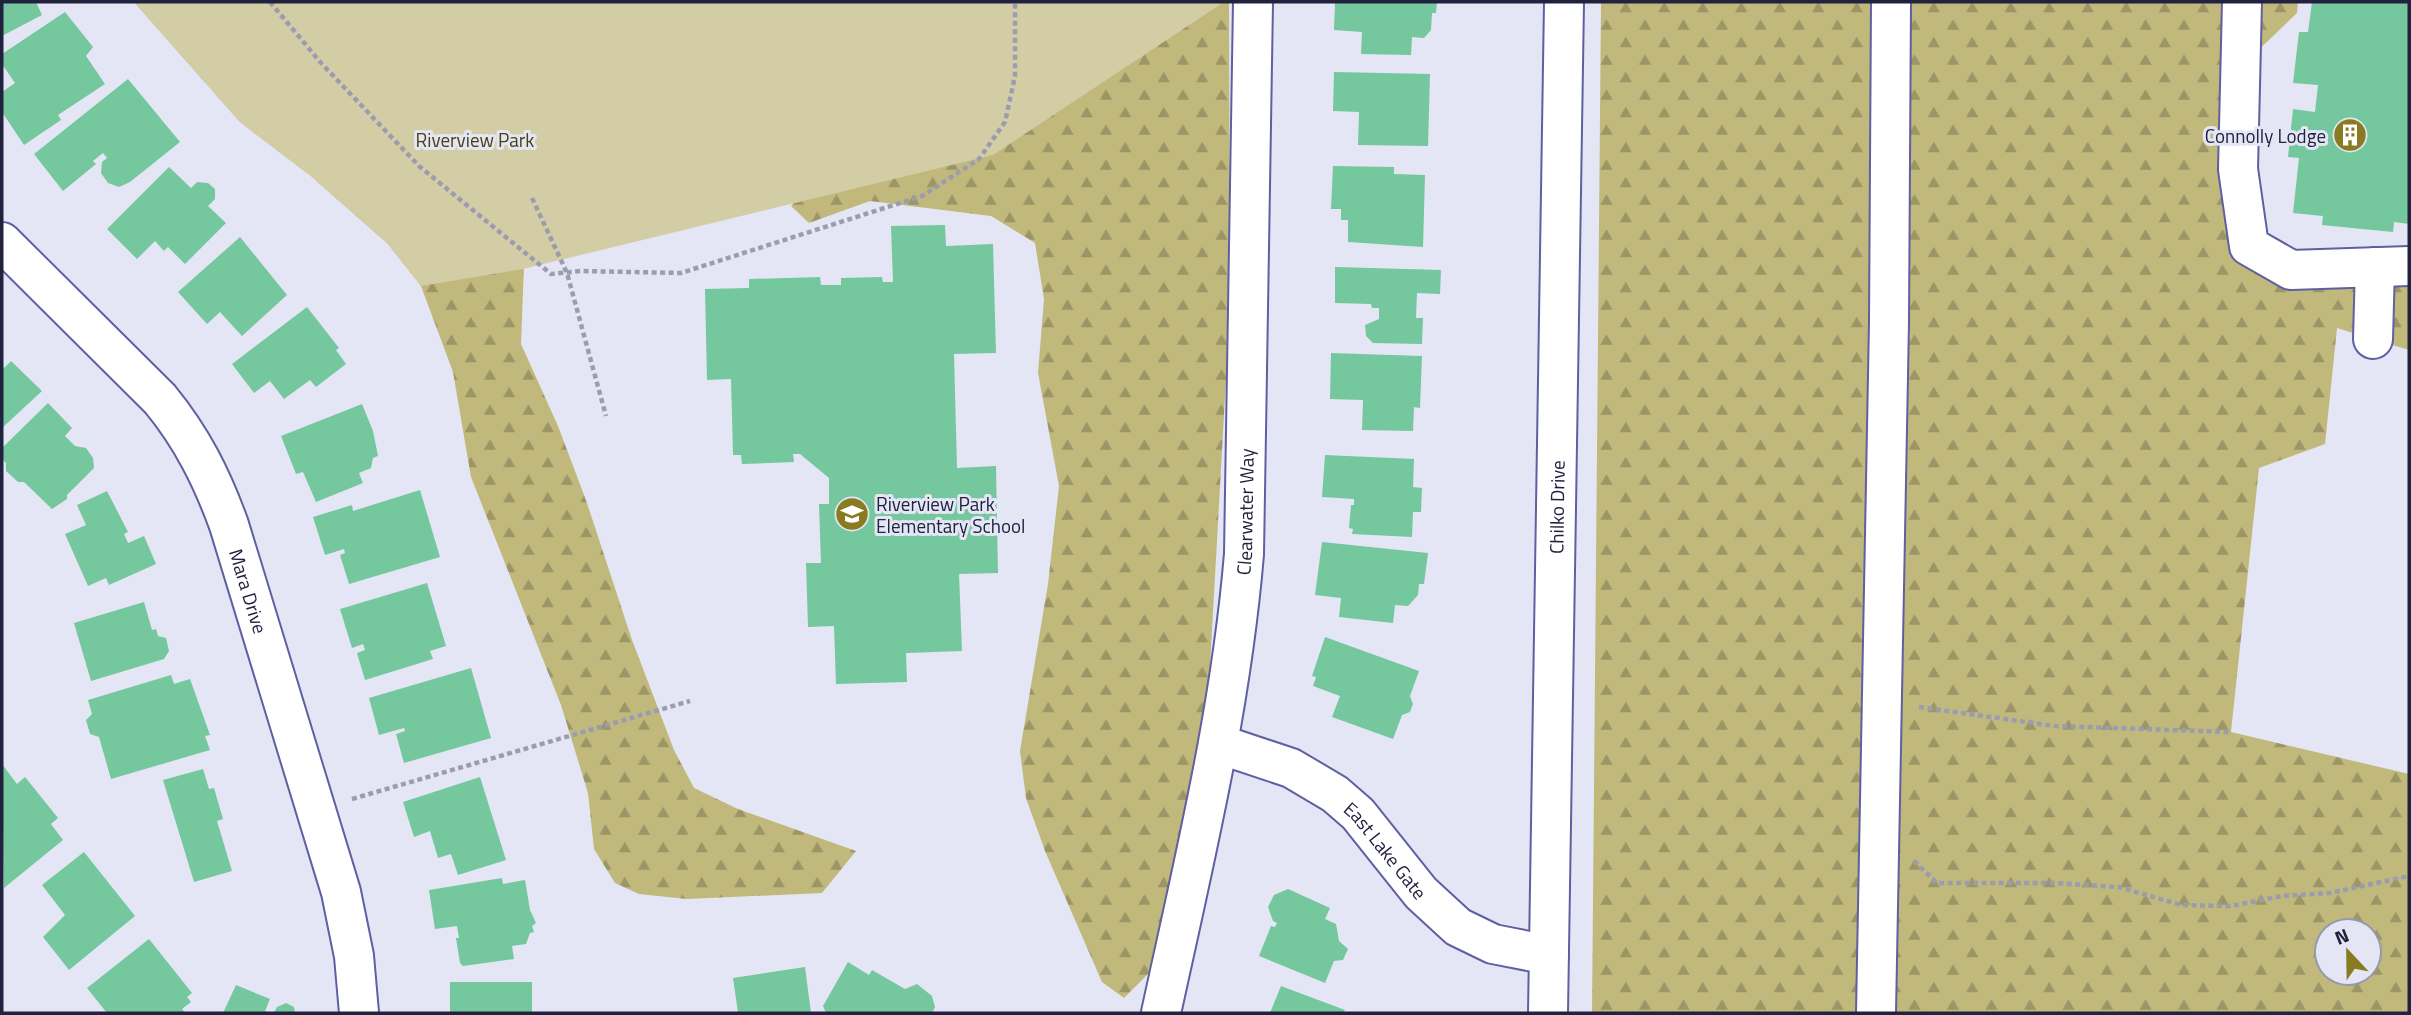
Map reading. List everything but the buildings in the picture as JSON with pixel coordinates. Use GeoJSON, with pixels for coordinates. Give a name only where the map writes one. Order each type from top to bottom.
{"type":"FeatureCollection","features":[{"type":"Feature","properties":{"kind":"street","name":"Clearwater Way"},"geometry":{"type":"LineString","coordinates":[[1161,1013],[1219,744],[1238,626],[1244,555],[1253,2]]}},
{"type":"Feature","properties":{"kind":"street","name":"Chilko Drive"},"geometry":{"type":"LineString","coordinates":[[1548,1013],[1564,2]]}},
{"type":"Feature","properties":{"kind":"street"},"geometry":{"type":"LineString","coordinates":[[1876,1013],[1883,702],[1891,2]]}},
{"type":"Feature","properties":{"kind":"street"},"geometry":{"type":"LineString","coordinates":[[2242,2],[2238,169],[2249,246],[2291,270],[2392,266],[2373,339]]}},
{"type":"Feature","properties":{"kind":"street","name":"Mara Drive"},"geometry":{"type":"LineString","coordinates":[[2,242],[160,399],[179,422],[206,468],[229,525],[341,892],[354,956],[359,1013]]}},
{"type":"Feature","properties":{"kind":"street","name":"East Lake Gate"},"geometry":{"type":"LineString","coordinates":[[1219,744],[1291,768],[1335,794],[1358,814],[1421,893],[1458,927],[1493,944],[1549,955]]}},
{"type":"Feature","properties":{"kind":"path"},"geometry":{"type":"LineString","coordinates":[[270,2],[322,64],[419,166],[551,274],[681,273],[922,196],[979,159],[1004,122],[1015,76],[1015,2]]}},
{"type":"Feature","properties":{"kind":"path"},"geometry":{"type":"LineString","coordinates":[[532,198],[567,273],[606,416]]}},
{"type":"Feature","properties":{"kind":"path"},"geometry":{"type":"LineString","coordinates":[[341,802],[690,701]]}},
{"type":"Feature","properties":{"kind":"path"},"geometry":{"type":"LineString","coordinates":[[1883,702],[2055,726],[2231,732]]}},
{"type":"Feature","properties":{"kind":"path"},"geometry":{"type":"LineString","coordinates":[[1880,844],[1919,864],[1937,883],[2053,883],[2119,887],[2181,905],[2231,906],[2282,896],[2330,893],[2409,876]]}},
{"type":"Feature","properties":{"kind":"green space"},"geometry":{"type":"Polygon","coordinates":[[[134,2],[432,2],[525,238],[521,344],[558,426],[587,503],[632,640],[674,750],[694,788],[738,809],[856,851],[822,893],[687,899],[639,894],[615,883],[594,849],[588,793],[561,705],[471,477],[453,372],[421,286],[388,244],[311,176],[240,122],[134,2]]]}},
{"type":"Feature","properties":{"kind":"green space","name":"Riverview Park"},"geometry":{"type":"Polygon","coordinates":[[[134,2],[1224,2],[993,155],[523,269],[421,286],[388,244],[311,176],[240,122],[134,2]]]}},
{"type":"Feature","properties":{"kind":"green space"},"geometry":{"type":"Polygon","coordinates":[[[942,2],[1229,2],[1230,307],[1206,738],[1176,849],[1150,972],[1124,998],[1102,982],[1045,851],[1026,798],[1020,751],[1048,584],[1059,486],[1038,373],[1044,299],[1035,243],[991,216],[870,201],[809,223],[791,206],[820,177],[942,2]]]}},
{"type":"Feature","properties":{"kind":"green space"},"geometry":{"type":"Polygon","coordinates":[[[1601,2],[2298,2],[2297,13],[2248,60],[2235,242],[2409,268],[2409,350],[2337,328],[2325,444],[2259,468],[2231,732],[2409,774],[2409,1013],[1592,1013],[1601,2]]]}},
{"type":"Feature","properties":{"kind":"place","name":"Connolly Lodge"},"geometry":{"type":"Point","coordinates":[2350,135]}},
{"type":"Feature","properties":{"kind":"place","name":"Riverview Park Elementary School"},"geometry":{"type":"Point","coordinates":[852,514]}}]}
